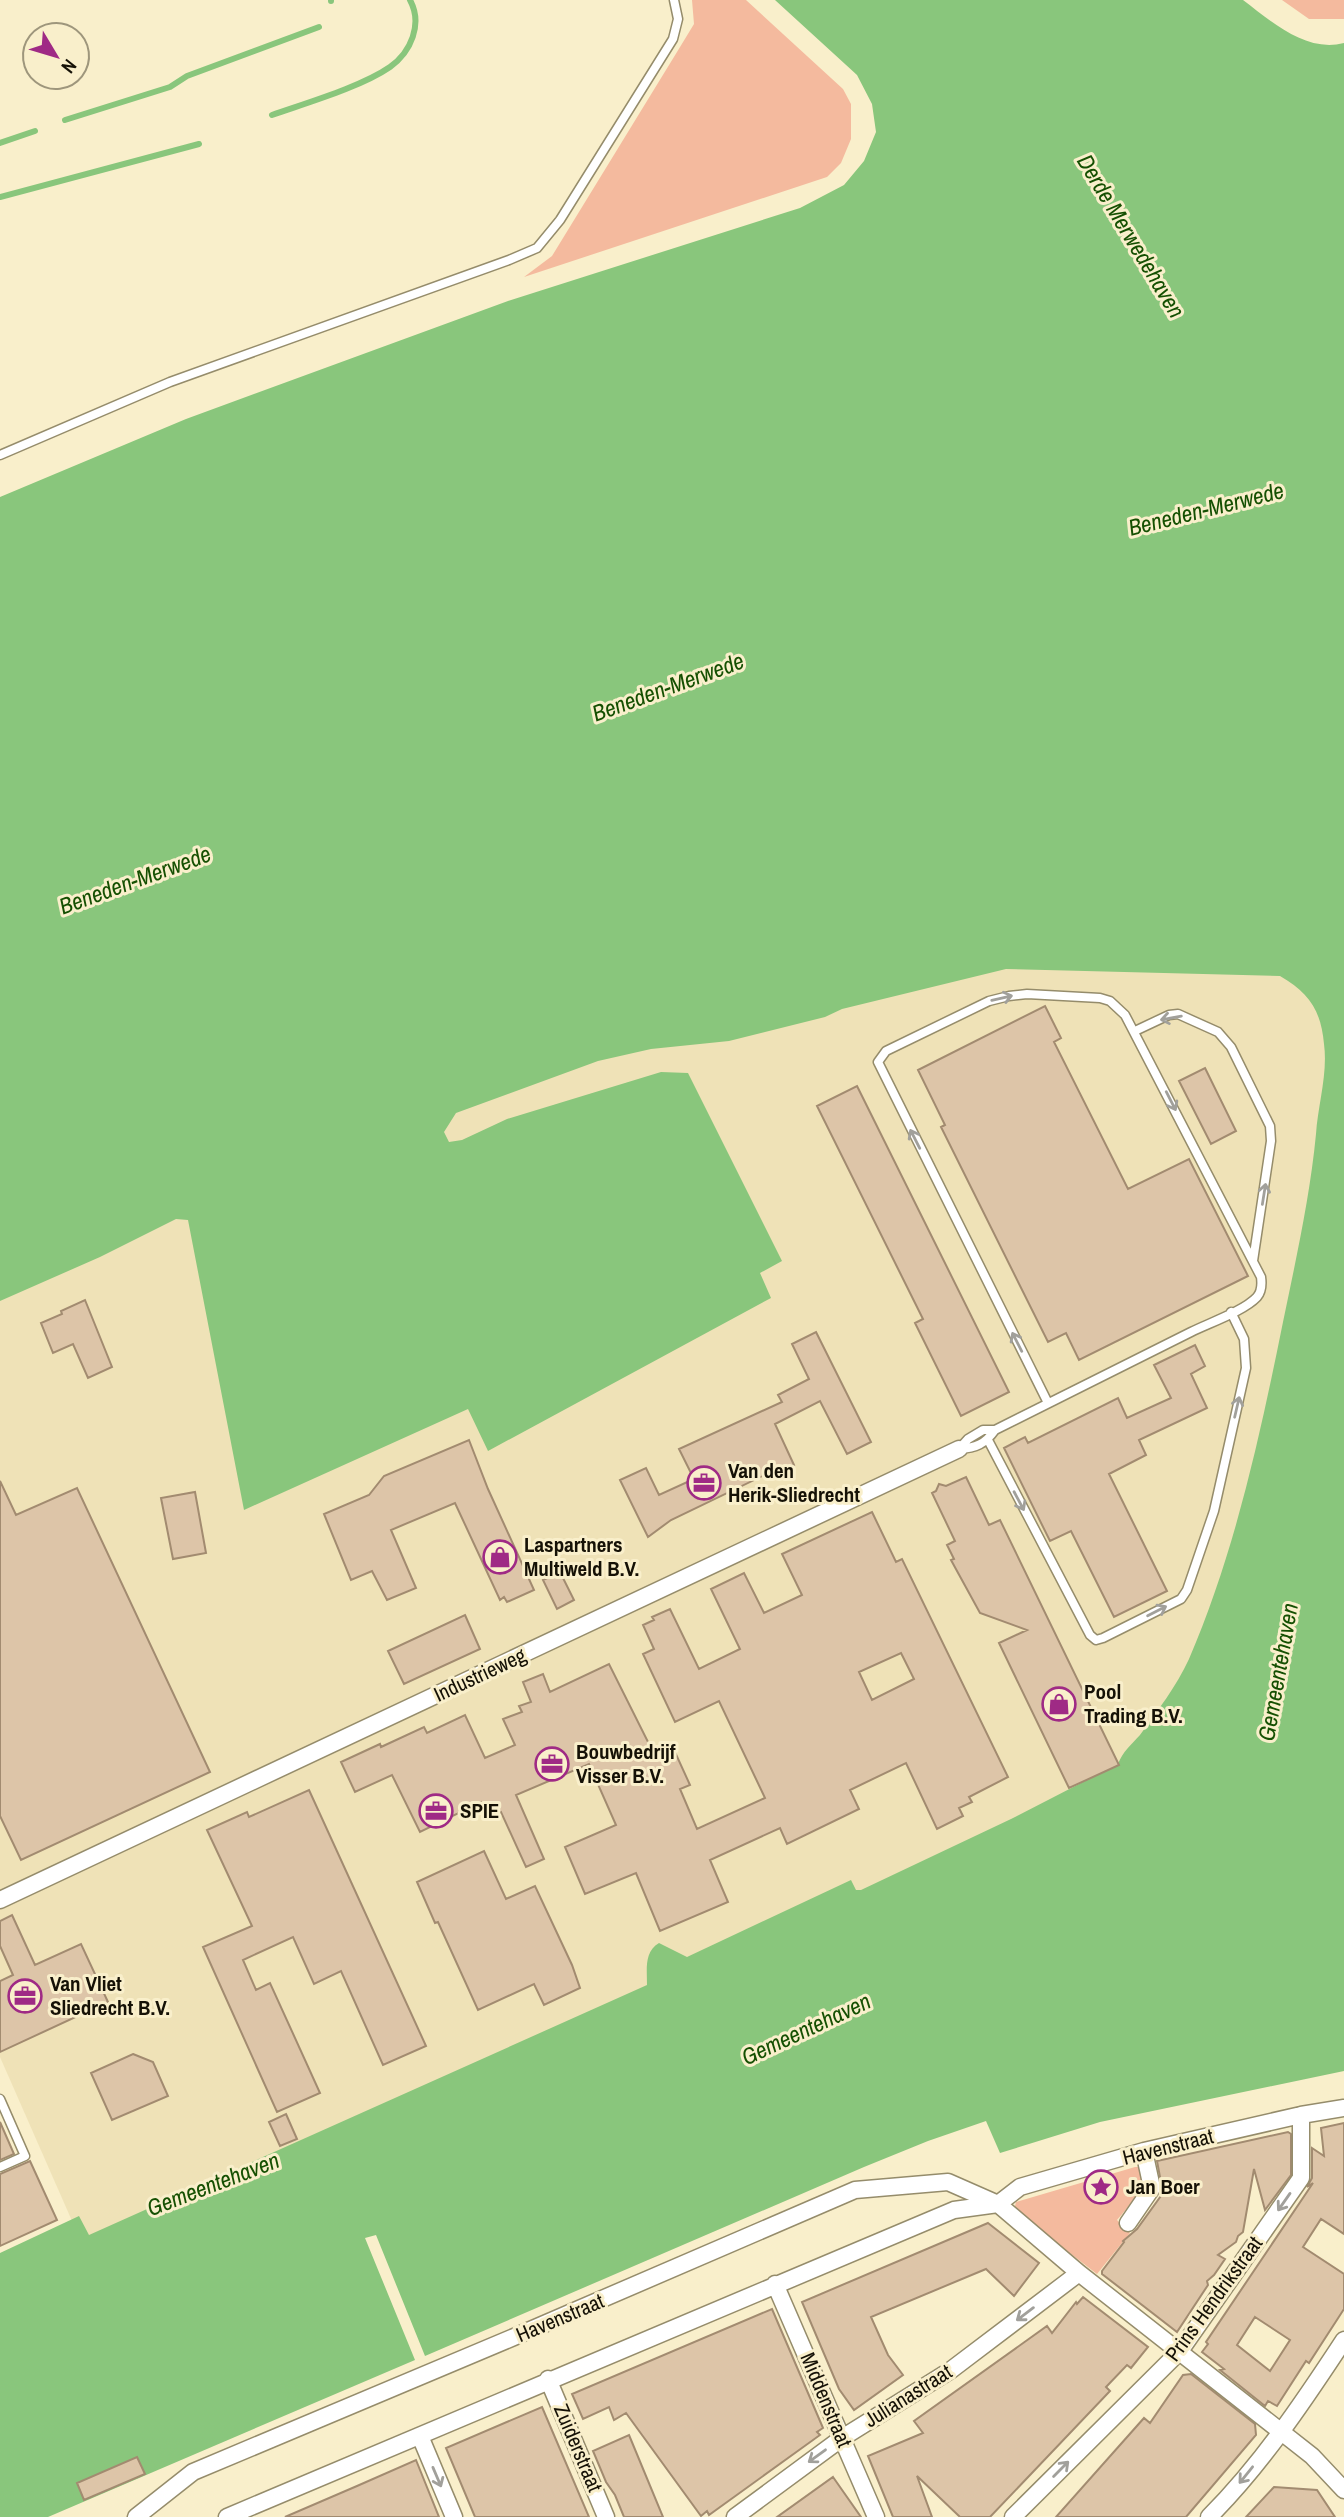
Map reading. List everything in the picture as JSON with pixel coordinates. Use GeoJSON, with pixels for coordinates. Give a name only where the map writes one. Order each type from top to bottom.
{"type":"FeatureCollection","features":[{"type":"Feature","properties":{"kind":"street","name":"Industrieweg"},"geometry":{"type":"LineString","coordinates":[[0,1900],[959,1449]]}},
{"type":"Feature","properties":{"kind":"street","name":"Havenstraat"},"geometry":{"type":"LineString","coordinates":[[227,2517],[548,2379],[954,2210],[998,2204],[1020,2187],[1144,2151],[1301,2115],[1344,2108]]}},
{"type":"Feature","properties":{"kind":"street","name":"Prins Hendrikstraat"},"geometry":{"type":"LineString","coordinates":[[1013,2517],[1180,2351],[1301,2178],[1301,2115]]}},
{"type":"Feature","properties":{"kind":"street"},"geometry":{"type":"LineString","coordinates":[[1128,2224],[1152,2189],[1144,2151]]}},
{"type":"Feature","properties":{"kind":"street","name":"Havenstraat"},"geometry":{"type":"LineString","coordinates":[[136,2517],[193,2472],[855,2190],[948,2182],[998,2204]]}},
{"type":"Feature","properties":{"kind":"street"},"geometry":{"type":"LineString","coordinates":[[998,2204],[1079,2273],[1311,2456],[1344,2490]]}},
{"type":"Feature","properties":{"kind":"street","name":"Julianastraat"},"geometry":{"type":"LineString","coordinates":[[735,2517],[842,2438],[951,2370],[1079,2273]]}},
{"type":"Feature","properties":{"kind":"street","name":"Middenstraat"},"geometry":{"type":"LineString","coordinates":[[775,2284],[876,2517]]}},
{"type":"Feature","properties":{"kind":"street"},"geometry":{"type":"LineString","coordinates":[[1209,2517],[1313,2388],[1344,2340]]}},
{"type":"Feature","properties":{"kind":"street","name":"Zuiderstraat"},"geometry":{"type":"LineString","coordinates":[[548,2379],[606,2517]]}},
{"type":"Feature","properties":{"kind":"street"},"geometry":{"type":"LineString","coordinates":[[420,2436],[454,2517]]}},
{"type":"Feature","properties":{"kind":"lane"},"geometry":{"type":"LineString","coordinates":[[0,455],[170,382],[537,248],[560,220],[673,39],[678,19],[674,0]]}},
{"type":"Feature","properties":{"kind":"lane"},"geometry":{"type":"LineString","coordinates":[[959,1449],[968,1439],[983,1430],[995,1430],[1048,1404],[1251,1302],[1261,1291],[1261,1277],[1253,1261],[1135,1031],[1118,1007],[1100,998],[1027,994],[989,1001],[886,1051],[878,1062],[1048,1404]]}},
{"type":"Feature","properties":{"kind":"lane"},"geometry":{"type":"LineString","coordinates":[[1135,1031],[1169,1015],[1178,1014],[1218,1032],[1231,1047],[1270,1126],[1272,1141],[1253,1261]]}},
{"type":"Feature","properties":{"kind":"lane"},"geometry":{"type":"LineString","coordinates":[[988,1440],[1090,1635],[1096,1640],[1181,1599],[1187,1590],[1214,1511],[1246,1368],[1244,1339],[1231,1312]]}},
{"type":"Feature","properties":{"kind":"lane"},"geometry":{"type":"LineString","coordinates":[[959,1449],[973,1448],[988,1440],[995,1430]]}},
{"type":"Feature","properties":{"kind":"lane"},"geometry":{"type":"LineString","coordinates":[[0,2099],[25,2156],[0,2167]]}},
{"type":"Feature","properties":{"kind":"shaded area"},"geometry":{"type":"Polygon","coordinates":[[[692,0],[746,0],[843,89],[851,104],[851,139],[841,163],[827,177],[524,277],[552,256],[694,24],[692,0]]]}},
{"type":"Feature","properties":{"kind":"shaded area"},"geometry":{"type":"Polygon","coordinates":[[[1282,0],[1344,0],[1344,19],[1309,19],[1282,0]]]}},
{"type":"Feature","properties":{"kind":"shaded area"},"geometry":{"type":"Polygon","coordinates":[[[1052,914],[1253,936],[1344,1019],[1233,1660],[1144,1785],[83,2246],[0,2057],[0,1238],[1052,914]]]}},
{"type":"Feature","properties":{"kind":"shaded area"},"geometry":{"type":"Polygon","coordinates":[[[1140,2167],[1142,2174],[1139,2189],[1117,2220],[1130,2233],[1097,2274],[1014,2210],[1016,2202],[1140,2167]]]}},
{"type":"Feature","properties":{"kind":"water"},"geometry":{"type":"Polygon","coordinates":[[[775,0],[1243,0],[1290,34],[1303,40],[1316,44],[1344,43],[1344,2071],[1100,2122],[1000,2153],[986,2121],[864,2167],[425,2356],[376,2235],[365,2238],[415,2360],[48,2517],[0,2517],[0,2253],[79,2216],[89,2235],[647,1985],[649,1956],[659,1943],[687,1957],[851,1880],[856,1890],[861,1890],[1011,1819],[1118,1764],[1173,1689],[1184,1669],[1220,1577],[1233,1535],[1265,1408],[1298,1251],[1325,1066],[1320,1021],[1312,1004],[1299,989],[1280,976],[1006,969],[842,1009],[825,1017],[729,1041],[651,1049],[598,1061],[456,1113],[444,1132],[449,1142],[462,1140],[507,1119],[661,1072],[688,1073],[782,1261],[760,1273],[771,1298],[488,1451],[468,1409],[244,1510],[188,1220],[176,1219],[100,1257],[0,1301],[0,497],[186,419],[508,301],[800,208],[844,185],[864,161],[876,132],[872,104],[857,75],[775,0]]]}},
{"type":"Feature","properties":{"kind":"building"},"geometry":{"type":"Polygon","coordinates":[[[1045,1006],[1061,1038],[1054,1042],[1128,1189],[1189,1159],[1248,1276],[1079,1360],[1066,1333],[1048,1342],[941,1127],[945,1125],[918,1070],[1045,1006]]]}},
{"type":"Feature","properties":{"kind":"building"},"geometry":{"type":"Polygon","coordinates":[[[1205,1068],[1236,1131],[1211,1144],[1179,1081],[1205,1068]]]}},
{"type":"Feature","properties":{"kind":"building"},"geometry":{"type":"Polygon","coordinates":[[[857,1086],[1009,1392],[961,1416],[915,1323],[923,1319],[817,1106],[857,1086]]]}},
{"type":"Feature","properties":{"kind":"building"},"geometry":{"type":"Polygon","coordinates":[[[85,1300],[112,1367],[88,1378],[73,1344],[53,1353],[41,1323],[85,1300]]]}},
{"type":"Feature","properties":{"kind":"building"},"geometry":{"type":"Polygon","coordinates":[[[816,1332],[871,1442],[847,1454],[820,1401],[775,1424],[794,1465],[778,1471],[777,1469],[671,1520],[648,1537],[620,1480],[646,1468],[659,1495],[694,1479],[679,1449],[782,1402],[778,1395],[809,1379],[792,1344],[816,1332]]]}},
{"type":"Feature","properties":{"kind":"building"},"geometry":{"type":"Polygon","coordinates":[[[1195,1345],[1205,1366],[1191,1374],[1207,1408],[1139,1440],[1146,1455],[1109,1474],[1167,1591],[1114,1617],[1071,1531],[1050,1541],[1004,1448],[1025,1437],[1028,1443],[1118,1398],[1127,1418],[1171,1398],[1154,1365],[1195,1345]]]}},
{"type":"Feature","properties":{"kind":"building"},"geometry":{"type":"Polygon","coordinates":[[[469,1440],[534,1590],[507,1602],[504,1597],[500,1600],[455,1503],[391,1530],[416,1588],[387,1600],[372,1571],[351,1580],[324,1514],[369,1495],[384,1476],[469,1440]]]}},
{"type":"Feature","properties":{"kind":"building"},"geometry":{"type":"Polygon","coordinates":[[[966,1477],[989,1525],[1000,1520],[1119,1765],[1069,1788],[999,1643],[1027,1630],[980,1613],[951,1560],[954,1559],[947,1545],[955,1541],[932,1493],[939,1484],[946,1486],[966,1477]]]}},
{"type":"Feature","properties":{"kind":"building"},"geometry":{"type":"Polygon","coordinates":[[[0,1481],[16,1515],[77,1488],[210,1772],[21,1860],[0,1816],[0,1481]]]}},
{"type":"Feature","properties":{"kind":"building"},"geometry":{"type":"Polygon","coordinates":[[[195,1492],[206,1553],[173,1559],[161,1498],[195,1492]]]}},
{"type":"Feature","properties":{"kind":"building"},"geometry":{"type":"Polygon","coordinates":[[[872,1512],[896,1562],[902,1559],[1008,1777],[969,1797],[972,1802],[959,1808],[963,1816],[937,1829],[906,1763],[850,1790],[859,1809],[787,1844],[780,1828],[710,1860],[728,1902],[660,1931],[636,1873],[585,1894],[565,1847],[616,1825],[589,1764],[516,1795],[544,1859],[526,1867],[501,1812],[488,1818],[481,1802],[420,1832],[392,1775],[355,1792],[341,1762],[424,1727],[427,1733],[465,1715],[485,1758],[515,1745],[503,1719],[522,1712],[519,1706],[531,1702],[523,1682],[543,1674],[550,1692],[609,1664],[657,1760],[675,1752],[690,1785],[680,1789],[697,1829],[765,1798],[719,1701],[675,1722],[643,1654],[654,1649],[643,1625],[654,1620],[652,1617],[670,1609],[699,1669],[740,1649],[711,1589],[744,1573],[764,1613],[802,1595],[782,1554],[872,1512]],[[901,1653],[859,1672],[872,1700],[914,1679],[901,1653]]]}},
{"type":"Feature","properties":{"kind":"building"},"geometry":{"type":"Polygon","coordinates":[[[560,1572],[574,1600],[557,1609],[543,1580],[560,1572]]]}},
{"type":"Feature","properties":{"kind":"building"},"geometry":{"type":"Polygon","coordinates":[[[465,1615],[480,1649],[404,1684],[388,1651],[465,1615]]]}},
{"type":"Feature","properties":{"kind":"building"},"geometry":{"type":"Polygon","coordinates":[[[309,1790],[426,2046],[383,2065],[341,1971],[314,1984],[293,1937],[243,1960],[256,1990],[270,1983],[320,2093],[277,2112],[203,1947],[252,1926],[207,1830],[247,1812],[249,1817],[309,1790]]]}},
{"type":"Feature","properties":{"kind":"building"},"geometry":{"type":"Polygon","coordinates":[[[484,1851],[506,1899],[535,1886],[580,1988],[544,2005],[534,1984],[478,2010],[417,1882],[484,1851]]]}},
{"type":"Feature","properties":{"kind":"building"},"geometry":{"type":"Polygon","coordinates":[[[12,1915],[35,1965],[81,1944],[108,2002],[0,2052],[0,1981],[13,1975],[0,1946],[0,1921],[12,1915]]]}},
{"type":"Feature","properties":{"kind":"building"},"geometry":{"type":"Polygon","coordinates":[[[133,2054],[153,2062],[168,2096],[112,2120],[91,2073],[133,2054]]]}},
{"type":"Feature","properties":{"kind":"building"},"geometry":{"type":"Polygon","coordinates":[[[286,2114],[297,2139],[280,2146],[269,2122],[286,2114]]]}},
{"type":"Feature","properties":{"kind":"building"},"geometry":{"type":"Polygon","coordinates":[[[0,2122],[14,2154],[0,2160],[0,2122]]]}},
{"type":"Feature","properties":{"kind":"building"},"geometry":{"type":"Polygon","coordinates":[[[1344,2123],[1344,2234],[1321,2219],[1303,2247],[1344,2274],[1344,2309],[1277,2406],[1268,2401],[1265,2406],[1202,2352],[1208,2344],[1206,2342],[1313,2183],[1307,2187],[1312,2178],[1312,2148],[1324,2156],[1321,2128],[1344,2123]],[[1255,2317],[1237,2345],[1270,2371],[1290,2340],[1255,2317]]]}},
{"type":"Feature","properties":{"kind":"building"},"geometry":{"type":"Polygon","coordinates":[[[1288,2132],[1291,2134],[1291,2175],[1265,2210],[1254,2169],[1243,2232],[1236,2242],[1218,2255],[1225,2259],[1207,2281],[1208,2285],[1177,2332],[1102,2274],[1123,2241],[1137,2229],[1163,2193],[1157,2161],[1288,2132]]]}},
{"type":"Feature","properties":{"kind":"building"},"geometry":{"type":"Polygon","coordinates":[[[30,2161],[57,2220],[0,2246],[0,2174],[30,2161]]]}},
{"type":"Feature","properties":{"kind":"building"},"geometry":{"type":"Polygon","coordinates":[[[988,2223],[1039,2263],[1014,2296],[986,2269],[871,2317],[888,2355],[903,2375],[854,2410],[839,2389],[802,2302],[988,2223]]]}},
{"type":"Feature","properties":{"kind":"building"},"geometry":{"type":"Polygon","coordinates":[[[1083,2297],[1148,2347],[1131,2368],[1127,2365],[1106,2387],[1110,2391],[990,2517],[960,2517],[917,2476],[932,2517],[893,2517],[868,2456],[923,2433],[914,2421],[1047,2326],[1052,2333],[1083,2297]]]}},
{"type":"Feature","properties":{"kind":"building"},"geometry":{"type":"Polygon","coordinates":[[[772,2309],[823,2428],[817,2432],[820,2435],[709,2515],[707,2511],[701,2516],[626,2413],[614,2420],[609,2407],[583,2419],[572,2394],[772,2309]]]}},
{"type":"Feature","properties":{"kind":"building"},"geometry":{"type":"Polygon","coordinates":[[[1191,2374],[1255,2424],[1256,2435],[1186,2517],[1056,2517],[1144,2418],[1150,2423],[1183,2375],[1191,2374]]]}},
{"type":"Feature","properties":{"kind":"building"},"geometry":{"type":"Polygon","coordinates":[[[542,2407],[589,2517],[475,2517],[446,2448],[542,2407]]]}},
{"type":"Feature","properties":{"kind":"building"},"geometry":{"type":"Polygon","coordinates":[[[629,2435],[663,2517],[624,2517],[593,2451],[629,2435]]]}},
{"type":"Feature","properties":{"kind":"building"},"geometry":{"type":"Polygon","coordinates":[[[137,2457],[145,2474],[84,2500],[77,2483],[137,2457]]]}},
{"type":"Feature","properties":{"kind":"building"},"geometry":{"type":"Polygon","coordinates":[[[416,2460],[439,2517],[285,2517],[357,2486],[416,2460]]]}},
{"type":"Feature","properties":{"kind":"building"},"geometry":{"type":"Polygon","coordinates":[[[833,2477],[861,2517],[777,2517],[833,2477]]]}},
{"type":"Feature","properties":{"kind":"building"},"geometry":{"type":"Polygon","coordinates":[[[1274,2487],[1317,2490],[1335,2517],[1246,2517],[1274,2487]]]}},
{"type":"Feature","properties":{"kind":"waterway"},"geometry":{"type":"LineString","coordinates":[[272,115],[349,88],[390,67],[404,54],[413,37],[415,18],[410,0]]}},
{"type":"Feature","properties":{"kind":"waterway"},"geometry":{"type":"LineString","coordinates":[[65,120],[170,87],[187,76],[319,27]]}},
{"type":"Feature","properties":{"kind":"waterway"},"geometry":{"type":"LineString","coordinates":[[0,143],[35,131]]}},
{"type":"Feature","properties":{"kind":"waterway"},"geometry":{"type":"LineString","coordinates":[[0,197],[199,144]]}},
{"type":"Feature","properties":{"kind":"place","name":"Van den Herik-Sliedrecht"},"geometry":{"type":"Point","coordinates":[704,1483]}},
{"type":"Feature","properties":{"kind":"place","name":"Laspartners Multiweld B.V."},"geometry":{"type":"Point","coordinates":[500,1557]}},
{"type":"Feature","properties":{"kind":"place","name":"Pool Trading B.V."},"geometry":{"type":"Point","coordinates":[1059,1704]}},
{"type":"Feature","properties":{"kind":"place","name":"Bouwbedrijf Visser B.V."},"geometry":{"type":"Point","coordinates":[552,1764]}},
{"type":"Feature","properties":{"kind":"place","name":"SPIE"},"geometry":{"type":"Point","coordinates":[436,1811]}},
{"type":"Feature","properties":{"kind":"place","name":"Van Vliet Sliedrecht B.V."},"geometry":{"type":"Point","coordinates":[25,1996]}},
{"type":"Feature","properties":{"kind":"place","name":"Jan Boer"},"geometry":{"type":"Point","coordinates":[1101,2187]}},
{"type":"Feature","properties":{"kind":"water label","name":"Derde Merwedehaven"},"geometry":{"type":"Point","coordinates":[1131,236]}},
{"type":"Feature","properties":{"kind":"water label","name":"Beneden-Merwede"},"geometry":{"type":"Point","coordinates":[1206,509]}},
{"type":"Feature","properties":{"kind":"water label","name":"Beneden-Merwede"},"geometry":{"type":"Point","coordinates":[668,687]}},
{"type":"Feature","properties":{"kind":"water label","name":"Beneden-Merwede"},"geometry":{"type":"Point","coordinates":[135,880]}},
{"type":"Feature","properties":{"kind":"water label","name":"Gemeentehaven"},"geometry":{"type":"Point","coordinates":[1278,1672]}},
{"type":"Feature","properties":{"kind":"water label","name":"Gemeentehaven"},"geometry":{"type":"Point","coordinates":[806,2029]}},
{"type":"Feature","properties":{"kind":"water label","name":"Gemeentehaven"},"geometry":{"type":"Point","coordinates":[213,2184]}}]}
